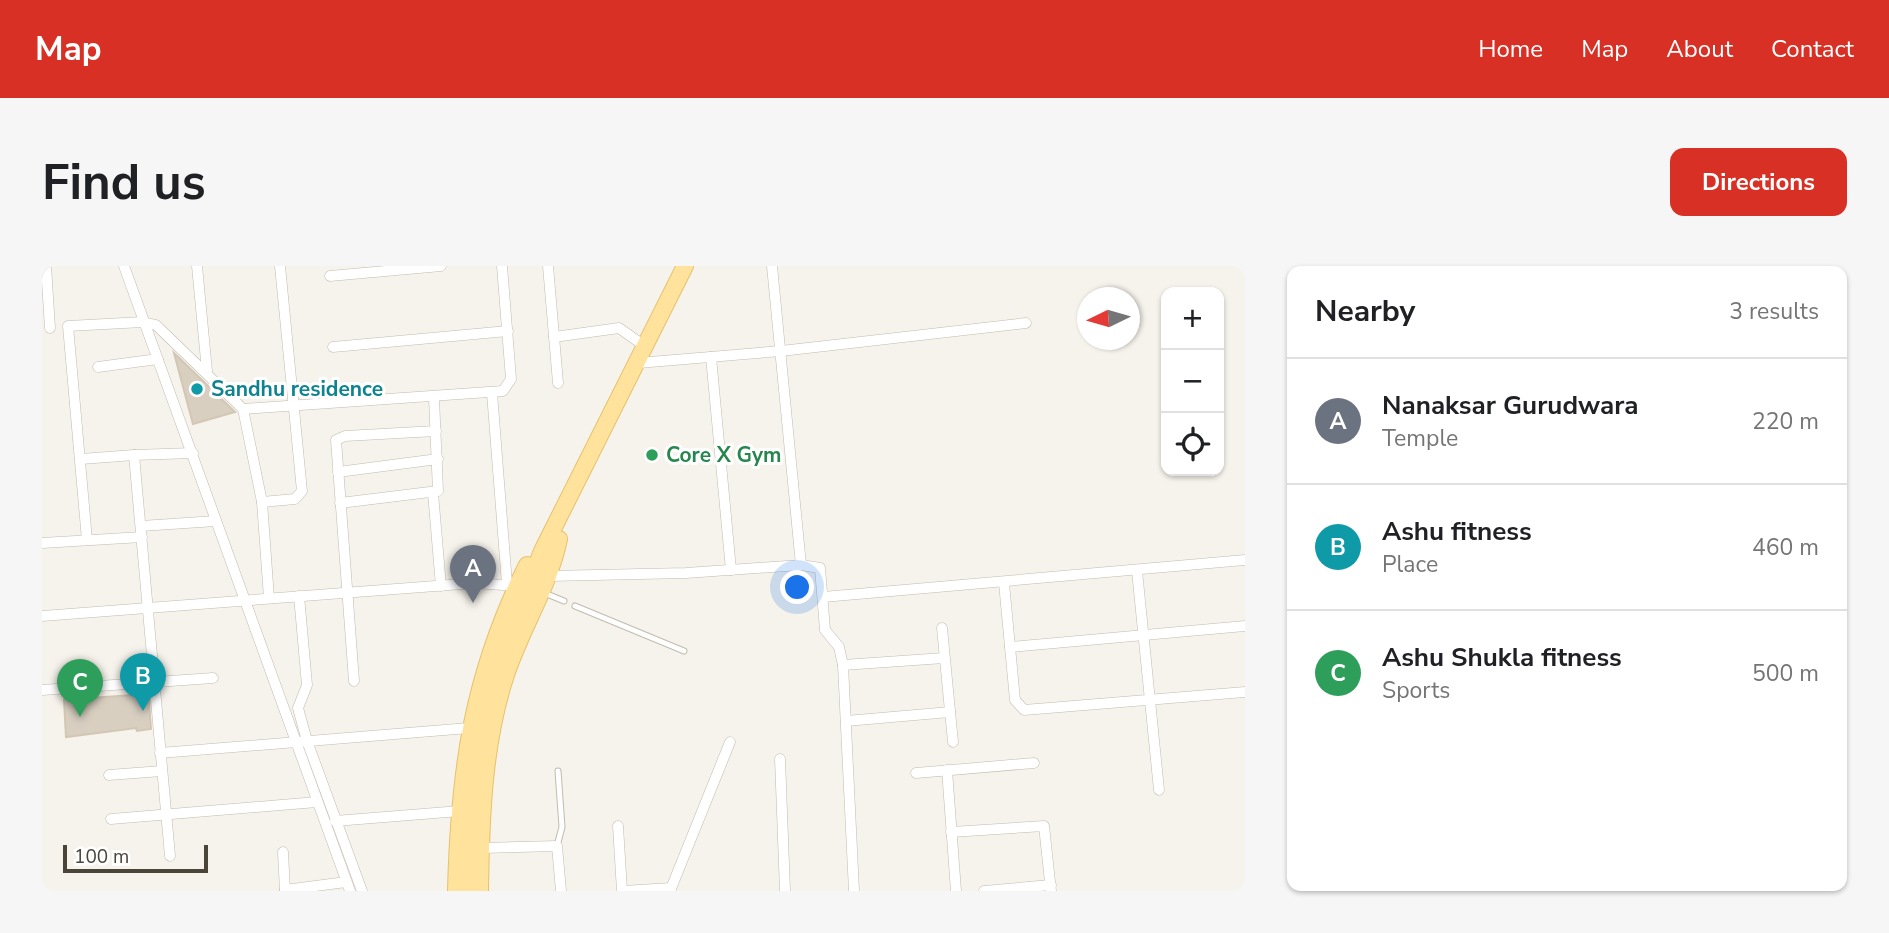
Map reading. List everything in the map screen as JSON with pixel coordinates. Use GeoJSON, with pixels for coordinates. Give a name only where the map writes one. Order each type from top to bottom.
{"type":"FeatureCollection","features":[{"type":"Feature","properties":{"kind":"main road"},"geometry":{"type":"LineString","coordinates":[[468,891],[472,788],[486,707],[497,664],[524,588],[537,582],[555,537],[583,478],[601,448],[603,436],[685,266]]}},
{"type":"Feature","properties":{"kind":"main road"},"geometry":{"type":"LineString","coordinates":[[457,891],[460,811],[469,728],[484,666],[524,588],[549,576],[555,537]]}},
{"type":"Feature","properties":{"kind":"main road"},"geometry":{"type":"LineString","coordinates":[[480,891],[489,752],[496,712],[514,653],[524,588]]}},
{"type":"Feature","properties":{"kind":"street"},"geometry":{"type":"LineString","coordinates":[[46,266],[46,328],[143,322],[164,330],[243,409],[262,502],[269,598]]}},
{"type":"Feature","properties":{"kind":"street"},"geometry":{"type":"LineString","coordinates":[[124,266],[348,886],[285,890],[283,852]]}},
{"type":"Feature","properties":{"kind":"street"},"geometry":{"type":"LineString","coordinates":[[197,266],[207,371]]}},
{"type":"Feature","properties":{"kind":"street"},"geometry":{"type":"LineString","coordinates":[[262,502],[295,499],[302,491],[280,266]]}},
{"type":"Feature","properties":{"kind":"street"},"geometry":{"type":"LineString","coordinates":[[330,276],[441,266]]}},
{"type":"Feature","properties":{"kind":"street"},"geometry":{"type":"LineString","coordinates":[[243,409],[434,398],[503,391],[511,379],[502,266]]}},
{"type":"Feature","properties":{"kind":"street"},"geometry":{"type":"LineString","coordinates":[[548,266],[558,383]]}},
{"type":"Feature","properties":{"kind":"street"},"geometry":{"type":"LineString","coordinates":[[772,266],[801,565]]}},
{"type":"Feature","properties":{"kind":"street"},"geometry":{"type":"LineString","coordinates":[[638,363],[781,351],[1026,323]]}},
{"type":"Feature","properties":{"kind":"street"},"geometry":{"type":"LineString","coordinates":[[68,326],[87,540]]}},
{"type":"Feature","properties":{"kind":"street"},"geometry":{"type":"LineString","coordinates":[[554,337],[619,328],[646,347]]}},
{"type":"Feature","properties":{"kind":"street"},"geometry":{"type":"LineString","coordinates":[[333,346],[508,331]]}},
{"type":"Feature","properties":{"kind":"street"},"geometry":{"type":"LineString","coordinates":[[712,356],[731,570]]}},
{"type":"Feature","properties":{"kind":"street"},"geometry":{"type":"LineString","coordinates":[[98,367],[158,359]]}},
{"type":"Feature","properties":{"kind":"street"},"geometry":{"type":"LineString","coordinates":[[42,616],[441,586],[524,588],[492,393]]}},
{"type":"Feature","properties":{"kind":"street"},"geometry":{"type":"LineString","coordinates":[[340,503],[433,493],[439,489],[434,398]]}},
{"type":"Feature","properties":{"kind":"street"},"geometry":{"type":"LineString","coordinates":[[354,681],[335,444],[340,437],[436,430]]}},
{"type":"Feature","properties":{"kind":"street"},"geometry":{"type":"LineString","coordinates":[[81,458],[192,453]]}},
{"type":"Feature","properties":{"kind":"street"},"geometry":{"type":"LineString","coordinates":[[134,455],[170,856]]}},
{"type":"Feature","properties":{"kind":"street"},"geometry":{"type":"LineString","coordinates":[[338,472],[438,459]]}},
{"type":"Feature","properties":{"kind":"street"},"geometry":{"type":"LineString","coordinates":[[433,493],[441,586]]}},
{"type":"Feature","properties":{"kind":"street"},"geometry":{"type":"LineString","coordinates":[[42,544],[216,521]]}},
{"type":"Feature","properties":{"kind":"street"},"geometry":{"type":"LineString","coordinates":[[823,597],[1245,560]]}},
{"type":"Feature","properties":{"kind":"street"},"geometry":{"type":"LineString","coordinates":[[549,576],[801,565],[820,568],[825,630],[839,647],[843,666],[854,891]]}},
{"type":"Feature","properties":{"kind":"street"},"geometry":{"type":"LineString","coordinates":[[1137,571],[1159,790]]}},
{"type":"Feature","properties":{"kind":"street"},"geometry":{"type":"LineString","coordinates":[[1004,583],[1015,700],[1024,710],[1245,692]]}},
{"type":"Feature","properties":{"kind":"street"},"geometry":{"type":"LineString","coordinates":[[299,596],[307,685],[298,703],[307,741],[362,891]]}},
{"type":"Feature","properties":{"kind":"street"},"geometry":{"type":"LineString","coordinates":[[1010,647],[1245,626]]}},
{"type":"Feature","properties":{"kind":"street"},"geometry":{"type":"LineString","coordinates":[[942,628],[953,742]]}},
{"type":"Feature","properties":{"kind":"street"},"geometry":{"type":"LineString","coordinates":[[843,666],[944,657]]}},
{"type":"Feature","properties":{"kind":"street"},"geometry":{"type":"LineString","coordinates":[[42,691],[213,678]]}},
{"type":"Feature","properties":{"kind":"street"},"geometry":{"type":"LineString","coordinates":[[846,721],[950,712]]}},
{"type":"Feature","properties":{"kind":"street"},"geometry":{"type":"LineString","coordinates":[[160,753],[469,728]]}},
{"type":"Feature","properties":{"kind":"street"},"geometry":{"type":"LineString","coordinates":[[618,826],[623,891],[671,890],[730,742]]}},
{"type":"Feature","properties":{"kind":"street"},"geometry":{"type":"LineString","coordinates":[[780,759],[785,891]]}},
{"type":"Feature","properties":{"kind":"street"},"geometry":{"type":"LineString","coordinates":[[916,773],[1034,763]]}},
{"type":"Feature","properties":{"kind":"street"},"geometry":{"type":"LineString","coordinates":[[947,770],[956,891]]}},
{"type":"Feature","properties":{"kind":"street"},"geometry":{"type":"LineString","coordinates":[[109,775],[162,771]]}},
{"type":"Feature","properties":{"kind":"street"},"geometry":{"type":"LineString","coordinates":[[111,819],[317,802]]}},
{"type":"Feature","properties":{"kind":"street"},"geometry":{"type":"LineString","coordinates":[[324,822],[460,811]]}},
{"type":"Feature","properties":{"kind":"street"},"geometry":{"type":"LineString","coordinates":[[951,831],[1044,826],[1051,888],[984,891]]}},
{"type":"Feature","properties":{"kind":"street"},"geometry":{"type":"LineString","coordinates":[[482,848],[557,846],[561,891]]}},
{"type":"Feature","properties":{"kind":"lane"},"geometry":{"type":"LineString","coordinates":[[524,588],[564,601]]}},
{"type":"Feature","properties":{"kind":"lane"},"geometry":{"type":"LineString","coordinates":[[575,606],[684,651]]}},
{"type":"Feature","properties":{"kind":"lane"},"geometry":{"type":"LineString","coordinates":[[557,846],[562,827],[558,771]]}},
{"type":"Feature","properties":{"kind":"building","name":"Sandhu residence"},"geometry":{"type":"Polygon","coordinates":[[[174,353],[235,412],[193,424],[174,353]]]}},
{"type":"Feature","properties":{"kind":"building"},"geometry":{"type":"Polygon","coordinates":[[[148,690],[151,729],[137,731],[136,728],[66,737],[64,700],[132,695],[131,693],[148,690]]]}},
{"type":"Feature","properties":{"kind":"place","name":"Sandhu residence"},"geometry":{"type":"Point","coordinates":[197,389]}},
{"type":"Feature","properties":{"kind":"place","name":"Core X Gym"},"geometry":{"type":"Point","coordinates":[652,455]}},
{"type":"Feature","properties":{"kind":"place","name":"Nanaksar Gurudwara"},"geometry":{"type":"Point","coordinates":[473,603]}},
{"type":"Feature","properties":{"kind":"place","name":"Ashu fitness"},"geometry":{"type":"Point","coordinates":[143,711]}},
{"type":"Feature","properties":{"kind":"place","name":"Ashu Shukla fitness"},"geometry":{"type":"Point","coordinates":[80,717]}}]}
